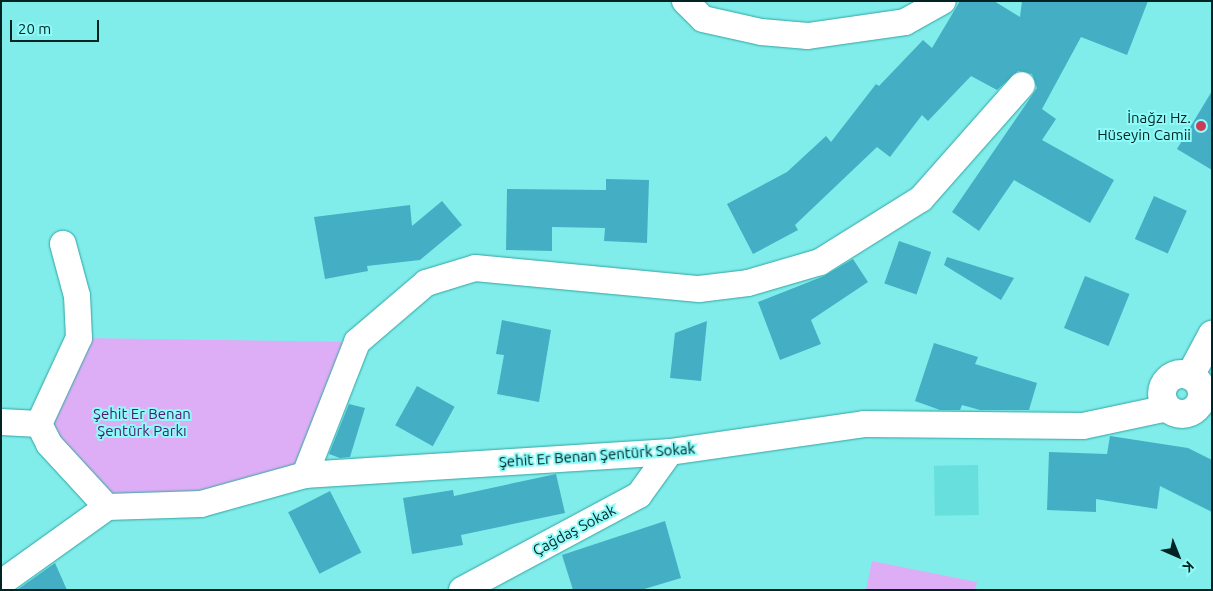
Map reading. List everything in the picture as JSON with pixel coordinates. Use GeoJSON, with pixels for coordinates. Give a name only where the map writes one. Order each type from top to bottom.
{"type":"FeatureCollection","features":[{"type":"Feature","properties":{"kind":"street"},"geometry":{"type":"LineString","coordinates":[[685,1],[703,18],[761,32],[808,36],[905,22],[943,1]]}},
{"type":"Feature","properties":{"kind":"street"},"geometry":{"type":"LineString","coordinates":[[305,475],[356,342],[426,283],[476,268],[699,289],[748,283],[820,262],[921,198],[1022,85]]}},
{"type":"Feature","properties":{"kind":"street"},"geometry":{"type":"LineString","coordinates":[[39,424],[79,338],[77,296],[63,244]]}},
{"type":"Feature","properties":{"kind":"street"},"geometry":{"type":"LineString","coordinates":[[1190,376],[1212,335]]}},
{"type":"Feature","properties":{"kind":"street"},"geometry":{"type":"LineString","coordinates":[[1168,408],[1162,396],[1166,383],[1177,375],[1190,376],[1202,390],[1204,413]]}},
{"type":"Feature","properties":{"kind":"street","name":"Şehit Er Benan Şentürk Sokak"},"geometry":{"type":"LineString","coordinates":[[107,507],[201,504],[305,475],[670,452],[864,424],[1083,426],[1168,408],[1179,414],[1204,413]]}},
{"type":"Feature","properties":{"kind":"street"},"geometry":{"type":"LineString","coordinates":[[1,422],[39,424]]}},
{"type":"Feature","properties":{"kind":"street"},"geometry":{"type":"LineString","coordinates":[[1,583],[107,507],[49,444],[39,424]]}},
{"type":"Feature","properties":{"kind":"street","name":"Çağdaş Sokak"},"geometry":{"type":"LineString","coordinates":[[462,590],[639,495],[670,452]]}},
{"type":"Feature","properties":{"kind":"shaded area"},"geometry":{"type":"Polygon","coordinates":[[[978,465],[979,515],[935,516],[934,466],[978,465]]]}},
{"type":"Feature","properties":{"kind":"green space","name":"Şehit Er Benan Şentürk Parkı"},"geometry":{"type":"Polygon","coordinates":[[[79,338],[357,342],[305,475],[107,507],[39,424],[79,338]]]}},
{"type":"Feature","properties":{"kind":"green space"},"geometry":{"type":"Polygon","coordinates":[[[872,561],[977,582],[975,590],[866,590],[872,561]]]}},
{"type":"Feature","properties":{"kind":"building"},"geometry":{"type":"Polygon","coordinates":[[[960,1],[994,1],[1020,17],[1022,1],[1148,1],[1127,55],[1081,37],[1042,109],[1056,119],[1042,140],[1114,180],[1090,223],[1014,180],[979,231],[952,212],[1037,88],[1032,74],[1018,71],[997,90],[971,76],[928,121],[922,115],[890,157],[877,147],[795,225],[798,230],[753,254],[727,204],[787,172],[826,136],[831,142],[876,84],[879,86],[923,40],[932,48],[960,1]]]}},
{"type":"Feature","properties":{"kind":"building","name":"İnağzı Hz. Hüseyin Camii"},"geometry":{"type":"Polygon","coordinates":[[[1212,91],[1212,170],[1177,149],[1212,91]]]}},
{"type":"Feature","properties":{"kind":"building"},"geometry":{"type":"Polygon","coordinates":[[[606,179],[649,180],[647,243],[604,241],[605,228],[552,227],[552,251],[506,250],[507,189],[606,190],[606,179]]]}},
{"type":"Feature","properties":{"kind":"building"},"geometry":{"type":"Polygon","coordinates":[[[1154,196],[1187,211],[1168,254],[1135,239],[1154,196]]]}},
{"type":"Feature","properties":{"kind":"building"},"geometry":{"type":"Polygon","coordinates":[[[442,201],[462,225],[420,260],[367,266],[368,271],[325,279],[314,217],[410,205],[412,226],[442,201]]]}},
{"type":"Feature","properties":{"kind":"building"},"geometry":{"type":"Polygon","coordinates":[[[899,241],[931,252],[916,295],[884,284],[899,241]]]}},
{"type":"Feature","properties":{"kind":"building"},"geometry":{"type":"Polygon","coordinates":[[[947,257],[1014,278],[1001,300],[944,265],[947,257]]]}},
{"type":"Feature","properties":{"kind":"building"},"geometry":{"type":"Polygon","coordinates":[[[853,259],[868,282],[811,320],[821,344],[780,360],[758,302],[824,276],[853,259]]]}},
{"type":"Feature","properties":{"kind":"building"},"geometry":{"type":"Polygon","coordinates":[[[1085,276],[1130,294],[1109,346],[1064,328],[1085,276]]]}},
{"type":"Feature","properties":{"kind":"building"},"geometry":{"type":"Polygon","coordinates":[[[502,320],[551,330],[539,402],[497,394],[504,355],[496,354],[502,320]]]}},
{"type":"Feature","properties":{"kind":"building"},"geometry":{"type":"Polygon","coordinates":[[[707,321],[701,381],[670,378],[675,333],[707,321]]]}},
{"type":"Feature","properties":{"kind":"building"},"geometry":{"type":"Polygon","coordinates":[[[934,343],[978,357],[975,364],[1037,383],[1029,410],[980,410],[962,405],[960,410],[940,410],[915,401],[934,343]]]}},
{"type":"Feature","properties":{"kind":"building"},"geometry":{"type":"Polygon","coordinates":[[[417,386],[455,407],[433,446],[395,425],[417,386]]]}},
{"type":"Feature","properties":{"kind":"building"},"geometry":{"type":"Polygon","coordinates":[[[349,404],[365,408],[350,457],[340,458],[329,454],[349,404]]]}},
{"type":"Feature","properties":{"kind":"building"},"geometry":{"type":"Polygon","coordinates":[[[1110,436],[1188,448],[1212,460],[1212,512],[1160,486],[1157,509],[1096,499],[1096,512],[1047,510],[1049,452],[1107,454],[1110,436]]]}},
{"type":"Feature","properties":{"kind":"building"},"geometry":{"type":"Polygon","coordinates":[[[556,474],[565,513],[461,535],[463,545],[412,554],[403,498],[453,490],[454,496],[556,474]]]}},
{"type":"Feature","properties":{"kind":"building"},"geometry":{"type":"Polygon","coordinates":[[[330,491],[361,552],[319,574],[288,512],[330,491]]]}},
{"type":"Feature","properties":{"kind":"building"},"geometry":{"type":"Polygon","coordinates":[[[665,521],[681,578],[641,590],[573,590],[562,555],[665,521]]]}},
{"type":"Feature","properties":{"kind":"building"},"geometry":{"type":"Polygon","coordinates":[[[55,563],[67,590],[17,590],[55,563]]]}},
{"type":"Feature","properties":{"kind":"place","name":"İnağzı Hz. Hüseyin Camii"},"geometry":{"type":"Point","coordinates":[1201,126]}}]}
